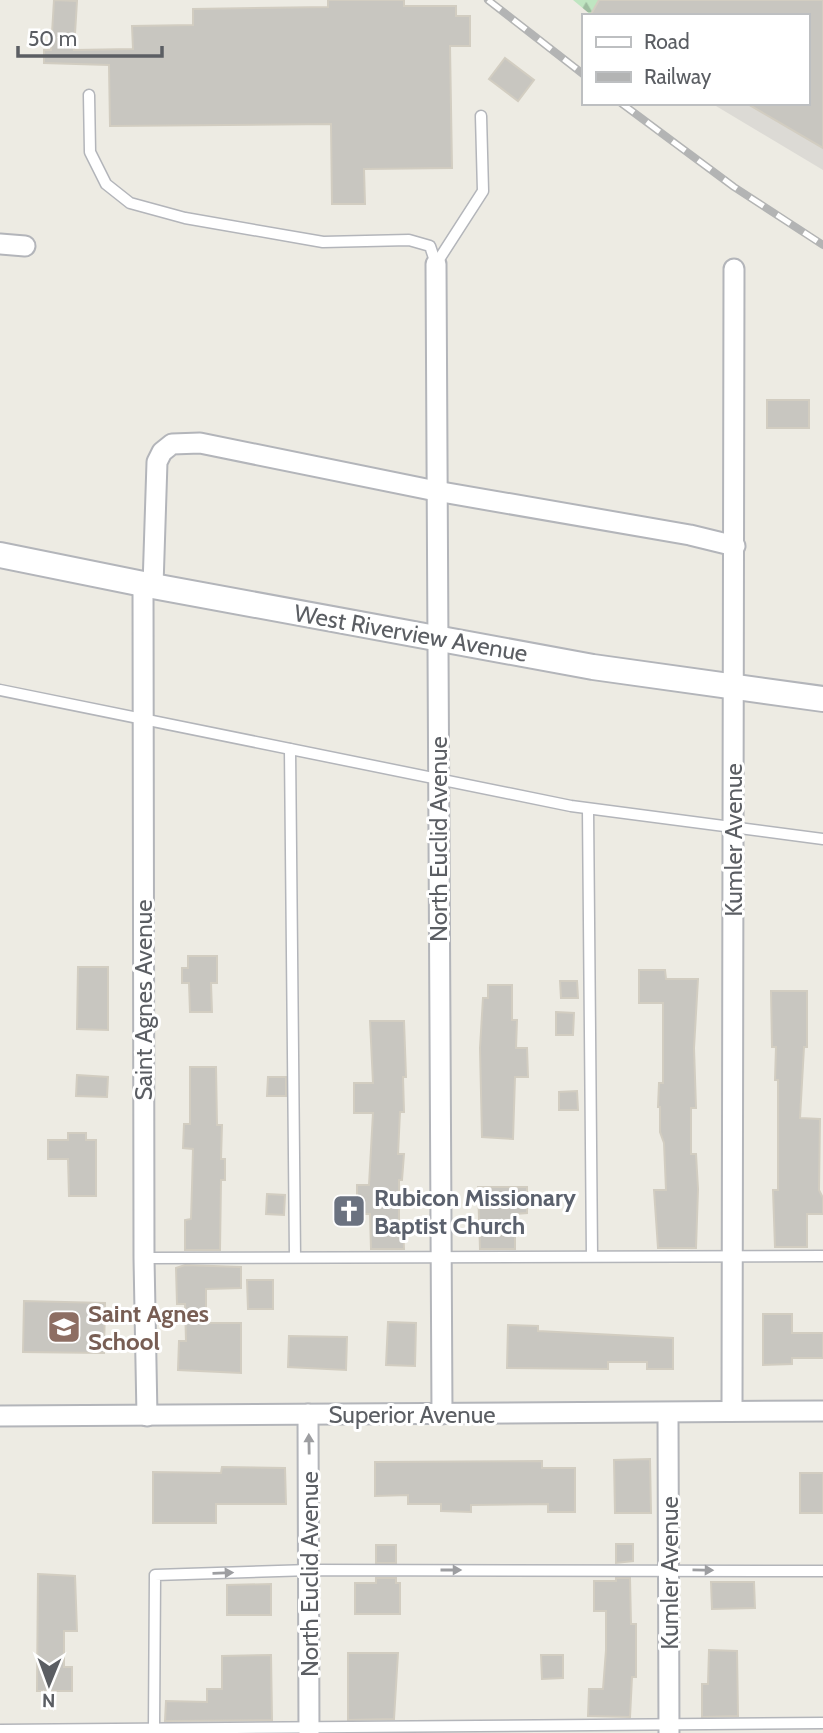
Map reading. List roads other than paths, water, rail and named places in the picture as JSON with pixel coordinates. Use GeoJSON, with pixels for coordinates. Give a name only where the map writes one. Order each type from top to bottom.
{"type":"FeatureCollection","features":[{"type":"Feature","properties":{"kind":"street"},"geometry":{"type":"LineString","coordinates":[[0,243],[25,246]]}},
{"type":"Feature","properties":{"kind":"street","name":"North Euclid Avenue"},"geometry":{"type":"LineString","coordinates":[[436,264],[442,1415]]}},
{"type":"Feature","properties":{"kind":"street","name":"Kumler Avenue"},"geometry":{"type":"LineString","coordinates":[[732,1411],[734,269]]}},
{"type":"Feature","properties":{"kind":"street","name":"Saint Agnes Avenue"},"geometry":{"type":"LineString","coordinates":[[147,1416],[144,1258],[144,720],[148,585],[157,462],[162,452],[172,444],[200,443],[436,491],[690,535],[735,546]]}},
{"type":"Feature","properties":{"kind":"street","name":"West Riverview Avenue"},"geometry":{"type":"LineString","coordinates":[[0,555],[593,667],[735,689],[823,699]]}},
{"type":"Feature","properties":{"kind":"street","name":"Superior Avenue"},"geometry":{"type":"LineString","coordinates":[[0,1416],[442,1415],[823,1410]]}},
{"type":"Feature","properties":{"kind":"street","name":"Kumler Avenue"},"geometry":{"type":"LineString","coordinates":[[668,1413],[669,1728]]}},
{"type":"Feature","properties":{"kind":"street","name":"North Euclid Avenue"},"geometry":{"type":"LineString","coordinates":[[308,1414],[311,1570],[309,1730]]}},
{"type":"Feature","properties":{"kind":"lane"},"geometry":{"type":"LineString","coordinates":[[89,95],[90,152],[106,184],[130,203],[185,218],[323,242],[409,240],[430,246],[436,264]]}},
{"type":"Feature","properties":{"kind":"lane"},"geometry":{"type":"LineString","coordinates":[[436,264],[483,191],[481,116]]}},
{"type":"Feature","properties":{"kind":"lane"},"geometry":{"type":"LineString","coordinates":[[0,690],[588,809],[823,839]]}},
{"type":"Feature","properties":{"kind":"lane"},"geometry":{"type":"LineString","coordinates":[[290,749],[295,1256]]}},
{"type":"Feature","properties":{"kind":"lane"},"geometry":{"type":"LineString","coordinates":[[588,809],[592,1256]]}},
{"type":"Feature","properties":{"kind":"lane"},"geometry":{"type":"LineString","coordinates":[[144,1258],[441,1255],[733,1258],[823,1256]]}},
{"type":"Feature","properties":{"kind":"lane"},"geometry":{"type":"LineString","coordinates":[[154,1729],[155,1575],[311,1570],[668,1569],[823,1572]]}},
{"type":"Feature","properties":{"kind":"lane"},"geometry":{"type":"LineString","coordinates":[[0,1730],[669,1728],[823,1723]]}},
{"type":"Feature","properties":{"kind":"railway"},"geometry":{"type":"LineString","coordinates":[[488,0],[582,73]]}},
{"type":"Feature","properties":{"kind":"railway"},"geometry":{"type":"LineString","coordinates":[[624,105],[734,187],[823,245]]}},
{"type":"Feature","properties":{"kind":"place","name":"Rubicon Missionary Baptist Church"},"geometry":{"type":"Point","coordinates":[349,1211]}},
{"type":"Feature","properties":{"kind":"place","name":"Saint Agnes School"},"geometry":{"type":"Point","coordinates":[64,1327]}}]}
